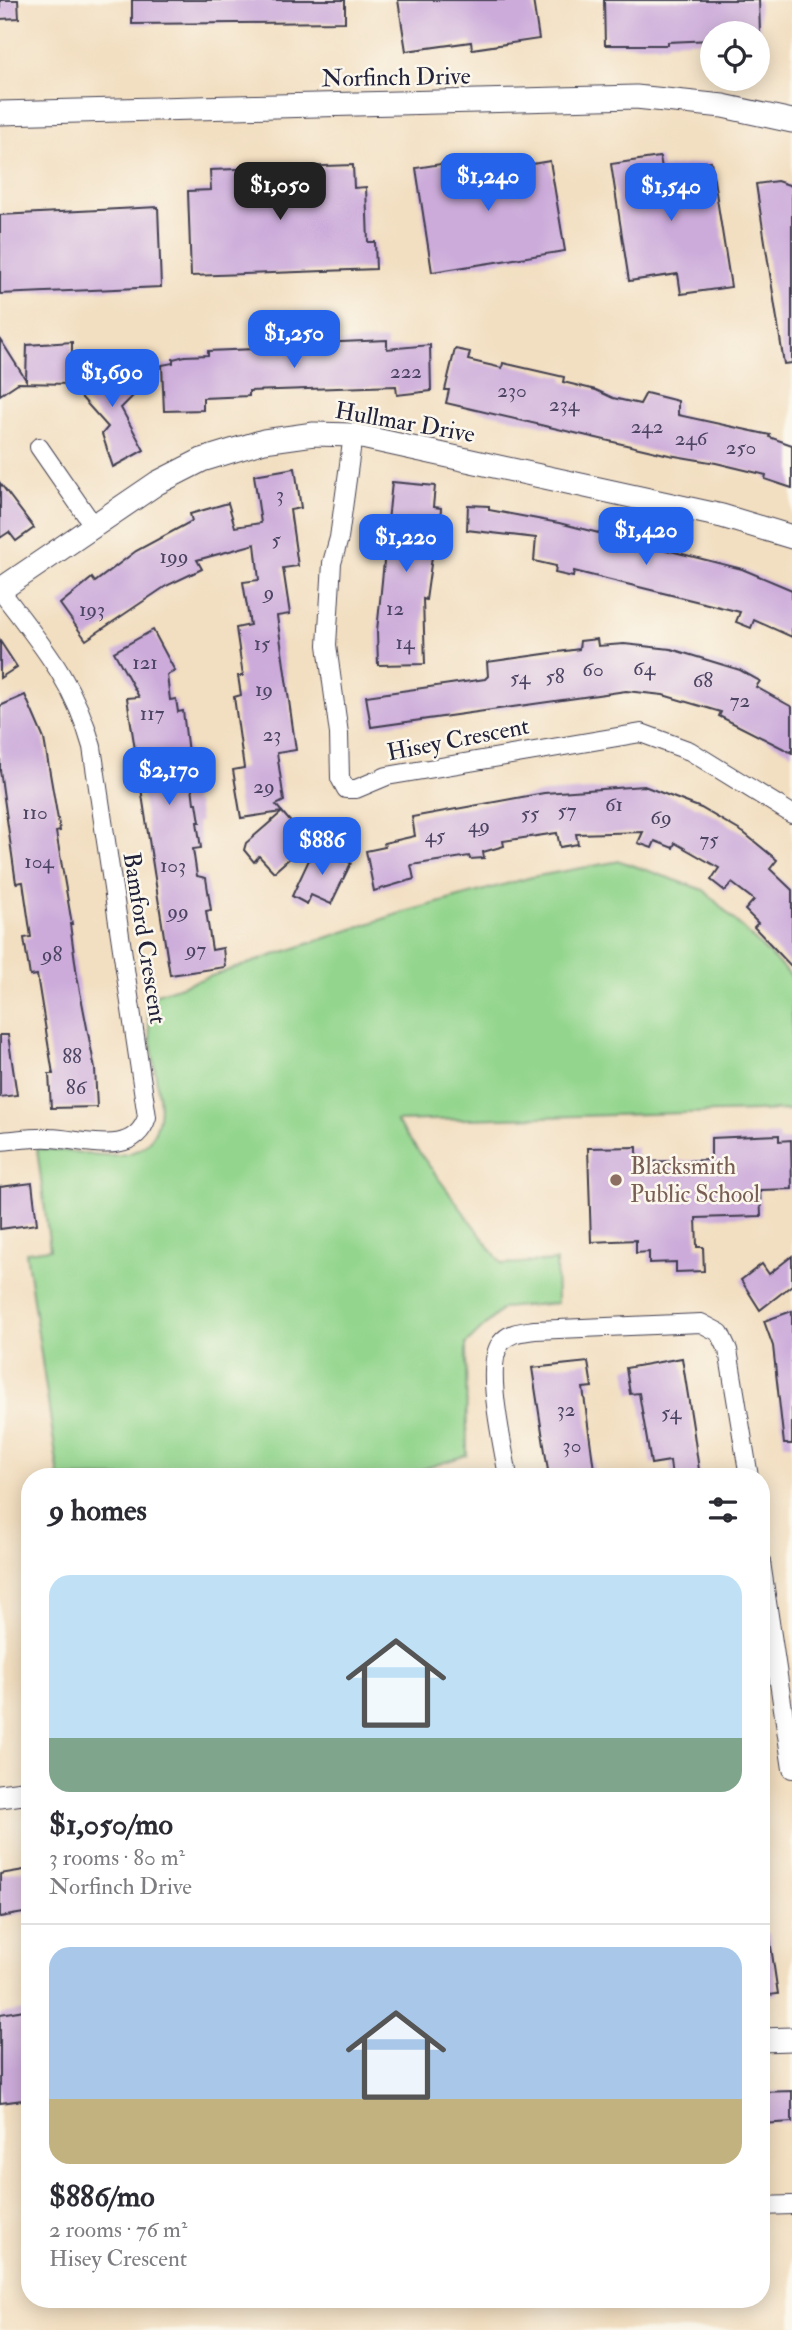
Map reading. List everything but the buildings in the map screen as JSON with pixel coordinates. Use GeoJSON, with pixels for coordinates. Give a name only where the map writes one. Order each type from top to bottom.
{"type":"FeatureCollection","features":[{"type":"Feature","properties":{"kind":"street","name":"Norfinch Drive"},"geometry":{"type":"LineString","coordinates":[[0,113],[636,97],[723,106],[792,121]]}},
{"type":"Feature","properties":{"kind":"street","name":"Hullmar Drive"},"geometry":{"type":"LineString","coordinates":[[0,590],[157,483],[226,451],[314,434],[353,435],[722,516],[792,537]]}},
{"type":"Feature","properties":{"kind":"street","name":"Hisey Crescent"},"geometry":{"type":"LineString","coordinates":[[353,435],[339,538],[332,563],[327,645],[339,734],[340,778],[346,789],[356,789],[387,776],[641,733],[690,751],[792,814]]}},
{"type":"Feature","properties":{"kind":"street"},"geometry":{"type":"LineString","coordinates":[[39,447],[93,525]]}},
{"type":"Feature","properties":{"kind":"street","name":"Bamford Crescent"},"geometry":{"type":"LineString","coordinates":[[0,590],[64,676],[85,723],[92,747],[147,1117],[138,1135],[128,1141],[112,1144],[48,1138],[0,1141]]}},
{"type":"Feature","properties":{"kind":"street"},"geometry":{"type":"LineString","coordinates":[[507,1468],[493,1365],[499,1345],[511,1334],[535,1330],[701,1323],[720,1334],[728,1350],[748,1468]]}},
{"type":"Feature","properties":{"kind":"street"},"geometry":{"type":"LineString","coordinates":[[770,1622],[792,1769]]}},
{"type":"Feature","properties":{"kind":"street"},"geometry":{"type":"LineString","coordinates":[[0,1796],[21,1794]]}},
{"type":"Feature","properties":{"kind":"street"},"geometry":{"type":"LineString","coordinates":[[770,2040],[792,2039]]}},
{"type":"Feature","properties":{"kind":"street"},"geometry":{"type":"LineString","coordinates":[[770,2206],[792,2205]]}},
{"type":"Feature","properties":{"kind":"green space"},"geometry":{"type":"Polygon","coordinates":[[[620,861],[704,890],[792,977],[792,1110],[396,1121],[502,1264],[556,1261],[557,1303],[503,1308],[466,1344],[467,1455],[426,1468],[58,1468],[26,1252],[50,1249],[37,1149],[115,1155],[132,1152],[146,1144],[156,1129],[160,1105],[145,998],[401,913],[532,877],[620,861]]]}},
{"type":"Feature","properties":{"kind":"place","name":"Blacksmith Public School"},"geometry":{"type":"Point","coordinates":[616,1180]}}]}
